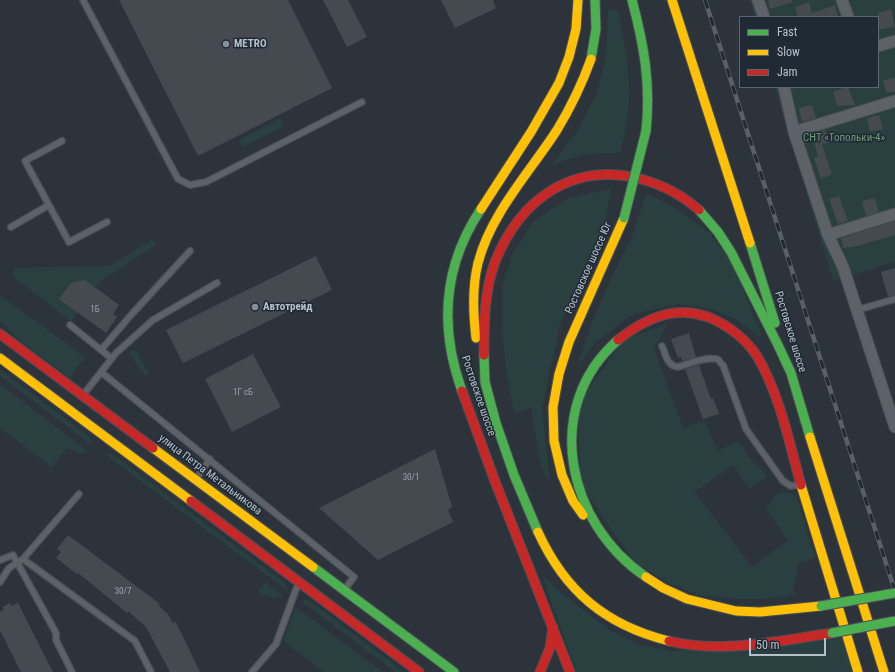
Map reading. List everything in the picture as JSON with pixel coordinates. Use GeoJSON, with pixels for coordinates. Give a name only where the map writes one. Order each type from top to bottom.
{"type":"FeatureCollection","features":[{"type":"Feature","properties":{"kind":"main road","name":"Ростовское шоссе"},"geometry":{"type":"LineString","coordinates":[[570,672],[456,377],[447,336],[447,305],[450,280],[460,246],[468,230],[494,186],[549,102],[562,76],[576,26],[578,0]]}},
{"type":"Feature","properties":{"kind":"main road"},"geometry":{"type":"LineString","coordinates":[[595,0],[595,32],[592,54],[579,94],[563,122],[497,218],[481,252],[476,274],[473,310],[484,380],[512,473],[540,538],[551,558],[566,579],[597,608],[636,631],[657,638],[689,645],[706,646],[755,644],[832,633],[895,621]]}},
{"type":"Feature","properties":{"kind":"main road","name":"Ростовское шоссе Юг"},"geometry":{"type":"LineString","coordinates":[[601,533],[581,513],[564,480],[555,449],[554,399],[562,359],[624,218],[646,130],[649,103],[647,70],[644,46],[632,0]]}},
{"type":"Feature","properties":{"kind":"main road","name":"Ростовское шоссе"},"geometry":{"type":"LineString","coordinates":[[672,0],[884,672]]}},
{"type":"Feature","properties":{"kind":"main road"},"geometry":{"type":"LineString","coordinates":[[484,380],[484,317],[487,292],[494,265],[501,248],[524,213],[538,199],[574,178],[610,173],[648,181],[671,189],[704,214],[719,234],[744,274],[789,369]]}},
{"type":"Feature","properties":{"kind":"main road"},"geometry":{"type":"LineString","coordinates":[[858,672],[801,485],[772,386],[754,352],[735,332],[726,326],[708,316],[688,312],[668,314],[658,317],[636,326],[614,341],[598,361],[583,384],[578,396],[572,426],[572,456],[579,486],[585,502],[601,533],[631,566],[652,581],[685,599],[755,613],[821,606],[895,593]]}},
{"type":"Feature","properties":{"kind":"main road","name":"улица Петра Метальникова"},"geometry":{"type":"LineString","coordinates":[[0,334],[454,672]]}},
{"type":"Feature","properties":{"kind":"main road"},"geometry":{"type":"LineString","coordinates":[[0,358],[419,672]]}},
{"type":"Feature","properties":{"kind":"main road"},"geometry":{"type":"LineString","coordinates":[[540,672],[550,648],[553,627]]}},
{"type":"Feature","properties":{"kind":"main road"},"geometry":{"type":"LineString","coordinates":[[397,656],[408,647],[409,644],[405,636]]}},
{"type":"Feature","properties":{"kind":"street"},"geometry":{"type":"LineString","coordinates":[[758,0],[764,16]]}},
{"type":"Feature","properties":{"kind":"street"},"geometry":{"type":"LineString","coordinates":[[842,0],[848,16]]}},
{"type":"Feature","properties":{"kind":"street"},"geometry":{"type":"LineString","coordinates":[[879,46],[895,41]]}},
{"type":"Feature","properties":{"kind":"street"},"geometry":{"type":"LineString","coordinates":[[784,88],[794,132],[828,235],[843,267],[895,427]]}},
{"type":"Feature","properties":{"kind":"street"},"geometry":{"type":"LineString","coordinates":[[794,132],[895,101]]}},
{"type":"Feature","properties":{"kind":"street"},"geometry":{"type":"LineString","coordinates":[[828,235],[895,214]]}},
{"type":"Feature","properties":{"kind":"lane"},"geometry":{"type":"LineString","coordinates":[[83,0],[178,179],[190,186],[206,182],[362,102]]}},
{"type":"Feature","properties":{"kind":"lane"},"geometry":{"type":"LineString","coordinates":[[62,141],[25,161],[69,242],[107,222]]}},
{"type":"Feature","properties":{"kind":"lane"},"geometry":{"type":"LineString","coordinates":[[11,227],[49,205]]}},
{"type":"Feature","properties":{"kind":"lane"},"geometry":{"type":"LineString","coordinates":[[101,350],[130,315],[190,251]]}},
{"type":"Feature","properties":{"kind":"lane"},"geometry":{"type":"LineString","coordinates":[[83,395],[112,358],[153,320],[217,282]]}},
{"type":"Feature","properties":{"kind":"lane"},"geometry":{"type":"LineString","coordinates":[[857,310],[895,298]]}},
{"type":"Feature","properties":{"kind":"lane"},"geometry":{"type":"LineString","coordinates":[[70,325],[112,358]]}},
{"type":"Feature","properties":{"kind":"lane"},"geometry":{"type":"LineString","coordinates":[[662,346],[668,361],[675,367],[706,359],[719,360],[723,365],[746,430],[783,481],[791,486],[801,485]]}},
{"type":"Feature","properties":{"kind":"lane"},"geometry":{"type":"LineString","coordinates":[[101,372],[354,577],[344,591]]}},
{"type":"Feature","properties":{"kind":"lane"},"geometry":{"type":"LineString","coordinates":[[196,480],[210,460]]}},
{"type":"Feature","properties":{"kind":"lane"},"geometry":{"type":"LineString","coordinates":[[0,582],[9,568],[23,559],[79,494]]}},
{"type":"Feature","properties":{"kind":"lane"},"geometry":{"type":"LineString","coordinates":[[0,560],[13,555],[56,633],[56,640],[72,672]]}},
{"type":"Feature","properties":{"kind":"lane"},"geometry":{"type":"LineString","coordinates":[[23,559],[135,641],[150,672]]}},
{"type":"Feature","properties":{"kind":"lane"},"geometry":{"type":"LineString","coordinates":[[252,672],[276,644],[299,582]]}},
{"type":"Feature","properties":{"kind":"green space","name":"СНТ «Топольки-4»"},"geometry":{"type":"Polygon","coordinates":[[[750,0],[895,0],[895,262],[833,281],[775,88],[879,88],[879,16],[755,16],[750,0]]]}},
{"type":"Feature","properties":{"kind":"green space"},"geometry":{"type":"Polygon","coordinates":[[[608,9],[618,10],[625,48],[628,76],[628,111],[621,153],[584,154],[552,165],[578,130],[597,93],[606,56],[608,9]]]}},
{"type":"Feature","properties":{"kind":"green space"},"geometry":{"type":"Polygon","coordinates":[[[280,118],[284,126],[243,147],[239,140],[280,118]]]}},
{"type":"Feature","properties":{"kind":"green space"},"geometry":{"type":"Polygon","coordinates":[[[611,189],[605,224],[560,325],[542,408],[550,483],[541,467],[531,407],[524,411],[514,412],[506,371],[502,331],[502,287],[511,256],[533,221],[570,197],[611,189]]]}},
{"type":"Feature","properties":{"kind":"green space"},"geometry":{"type":"Polygon","coordinates":[[[646,194],[671,205],[709,232],[732,262],[763,339],[737,320],[712,309],[678,304],[631,315],[595,343],[577,367],[591,324],[611,278],[630,241],[646,194]]]}},
{"type":"Feature","properties":{"kind":"green space"},"geometry":{"type":"Polygon","coordinates":[[[153,239],[157,244],[100,282],[71,321],[12,276],[15,268],[109,266],[153,239]]]}},
{"type":"Feature","properties":{"kind":"green space"},"geometry":{"type":"Polygon","coordinates":[[[0,295],[85,357],[70,378],[20,341],[0,321],[0,295]]]}},
{"type":"Feature","properties":{"kind":"green space"},"geometry":{"type":"Polygon","coordinates":[[[668,323],[654,349],[683,428],[704,420],[718,451],[738,441],[756,466],[761,468],[768,476],[750,489],[733,465],[695,492],[752,567],[788,540],[766,509],[778,494],[785,493],[796,496],[816,558],[798,563],[794,590],[796,595],[763,599],[736,599],[701,595],[670,584],[633,561],[580,484],[578,403],[623,340],[668,323]]]}},
{"type":"Feature","properties":{"kind":"green space"},"geometry":{"type":"Polygon","coordinates":[[[131,351],[136,351],[149,373],[145,375],[139,369],[129,353],[131,351]]]}},
{"type":"Feature","properties":{"kind":"green space"},"geometry":{"type":"Polygon","coordinates":[[[0,369],[90,437],[92,440],[92,445],[0,376],[0,369]]]}},
{"type":"Feature","properties":{"kind":"green space"},"geometry":{"type":"Polygon","coordinates":[[[0,384],[88,451],[82,453],[75,452],[68,447],[52,467],[0,428],[0,384]]]}},
{"type":"Feature","properties":{"kind":"green space"},"geometry":{"type":"Polygon","coordinates":[[[111,454],[285,583],[288,591],[106,455],[111,454]]]}},
{"type":"Feature","properties":{"kind":"green space"},"geometry":{"type":"Polygon","coordinates":[[[542,575],[566,597],[610,630],[639,644],[672,651],[842,635],[852,672],[576,672],[542,575]]]}},
{"type":"Feature","properties":{"kind":"green space"},"geometry":{"type":"Polygon","coordinates":[[[265,583],[284,597],[274,598],[258,592],[265,583]]]}},
{"type":"Feature","properties":{"kind":"green space"},"geometry":{"type":"Polygon","coordinates":[[[305,600],[313,603],[404,672],[395,672],[301,601],[305,600]]]}},
{"type":"Feature","properties":{"kind":"green space"},"geometry":{"type":"Polygon","coordinates":[[[296,607],[383,672],[323,672],[283,641],[296,607]]]}},
{"type":"Feature","properties":{"kind":"building","name":"METRO"},"geometry":{"type":"Polygon","coordinates":[[[119,0],[288,0],[332,88],[198,156],[119,0]]]}},
{"type":"Feature","properties":{"kind":"building"},"geometry":{"type":"Polygon","coordinates":[[[323,0],[348,0],[367,37],[347,47],[323,0]]]}},
{"type":"Feature","properties":{"kind":"building"},"geometry":{"type":"Polygon","coordinates":[[[441,0],[493,0],[496,8],[455,28],[441,0]]]}},
{"type":"Feature","properties":{"kind":"building"},"geometry":{"type":"Polygon","coordinates":[[[768,0],[792,0],[793,2],[770,9],[768,0]]]}},
{"type":"Feature","properties":{"kind":"building"},"geometry":{"type":"Polygon","coordinates":[[[809,2],[812,13],[835,5],[838,16],[798,16],[795,7],[809,2]]]}},
{"type":"Feature","properties":{"kind":"building"},"geometry":{"type":"Polygon","coordinates":[[[891,9],[895,27],[879,30],[878,13],[891,9]]]}},
{"type":"Feature","properties":{"kind":"building"},"geometry":{"type":"Polygon","coordinates":[[[895,78],[895,92],[886,92],[883,80],[895,78]]]}},
{"type":"Feature","properties":{"kind":"building"},"geometry":{"type":"Polygon","coordinates":[[[843,88],[848,88],[855,105],[837,106],[833,92],[843,88]]]}},
{"type":"Feature","properties":{"kind":"building"},"geometry":{"type":"Polygon","coordinates":[[[812,105],[816,118],[802,122],[799,108],[812,105]]]}},
{"type":"Feature","properties":{"kind":"building"},"geometry":{"type":"Polygon","coordinates":[[[879,115],[883,129],[870,132],[867,118],[879,115]]]}},
{"type":"Feature","properties":{"kind":"building"},"geometry":{"type":"Polygon","coordinates":[[[825,130],[830,142],[822,144],[832,174],[821,179],[814,158],[818,157],[812,134],[825,130]]]}},
{"type":"Feature","properties":{"kind":"building"},"geometry":{"type":"Polygon","coordinates":[[[839,196],[848,221],[838,224],[829,199],[839,196]]]}},
{"type":"Feature","properties":{"kind":"building"},"geometry":{"type":"Polygon","coordinates":[[[875,198],[879,212],[866,216],[862,201],[875,198]]]}},
{"type":"Feature","properties":{"kind":"building"},"geometry":{"type":"Polygon","coordinates":[[[895,221],[895,235],[857,246],[843,248],[841,238],[895,221]]]}},
{"type":"Feature","properties":{"kind":"building","name":"Автотрейд"},"geometry":{"type":"Polygon","coordinates":[[[316,256],[332,290],[183,363],[166,330],[316,256]]]}},
{"type":"Feature","properties":{"kind":"building"},"geometry":{"type":"Polygon","coordinates":[[[895,268],[895,295],[888,297],[881,272],[895,268]]]}},
{"type":"Feature","properties":{"kind":"building"},"geometry":{"type":"Polygon","coordinates":[[[85,280],[119,305],[113,314],[117,317],[106,333],[59,299],[72,282],[85,280]]]}},
{"type":"Feature","properties":{"kind":"building"},"geometry":{"type":"Polygon","coordinates":[[[689,333],[696,357],[682,361],[681,357],[678,358],[671,339],[689,333]]]}},
{"type":"Feature","properties":{"kind":"building"},"geometry":{"type":"Polygon","coordinates":[[[253,354],[281,407],[232,432],[205,379],[253,354]]]}},
{"type":"Feature","properties":{"kind":"building"},"geometry":{"type":"Polygon","coordinates":[[[699,365],[711,399],[713,398],[719,414],[703,419],[685,369],[699,365]]]}},
{"type":"Feature","properties":{"kind":"building"},"geometry":{"type":"Polygon","coordinates":[[[435,449],[452,507],[448,510],[453,522],[378,560],[319,508],[435,449]]]}},
{"type":"Feature","properties":{"kind":"building"},"geometry":{"type":"Polygon","coordinates":[[[68,535],[160,604],[158,605],[168,614],[173,623],[176,622],[200,672],[170,672],[146,627],[128,611],[127,613],[78,573],[77,574],[56,558],[61,552],[57,549],[68,535]]]}},
{"type":"Feature","properties":{"kind":"building"},"geometry":{"type":"Polygon","coordinates":[[[10,603],[11,606],[18,603],[53,672],[21,672],[0,630],[0,612],[4,610],[2,607],[10,603]]]}},
{"type":"Feature","properties":{"kind":"railway"},"geometry":{"type":"LineString","coordinates":[[705,0],[895,591]]}},
{"type":"Feature","properties":{"kind":"traffic: fast"},"geometry":{"type":"LineString","coordinates":[[591,59],[596,29],[595,0]]}},
{"type":"Feature","properties":{"kind":"traffic: fast"},"geometry":{"type":"LineString","coordinates":[[632,0],[643,49],[647,81],[648,97],[646,131]]}},
{"type":"Feature","properties":{"kind":"traffic: fast"},"geometry":{"type":"LineString","coordinates":[[624,218],[646,131]]}},
{"type":"Feature","properties":{"kind":"traffic: fast"},"geometry":{"type":"LineString","coordinates":[[462,391],[450,344],[448,320],[449,297],[452,275],[459,252],[468,231],[481,209]]}},
{"type":"Feature","properties":{"kind":"traffic: fast"},"geometry":{"type":"LineString","coordinates":[[699,210],[718,232],[731,252],[778,345],[791,373],[810,437]]}},
{"type":"Feature","properties":{"kind":"traffic: fast"},"geometry":{"type":"LineString","coordinates":[[750,243],[775,323]]}},
{"type":"Feature","properties":{"kind":"traffic: fast"},"geometry":{"type":"LineString","coordinates":[[618,340],[594,367],[579,398],[572,430],[574,464],[582,496],[597,527],[619,554],[646,577]]}},
{"type":"Feature","properties":{"kind":"traffic: fast"},"geometry":{"type":"LineString","coordinates":[[484,355],[485,382],[496,423],[514,475],[538,532]]}},
{"type":"Feature","properties":{"kind":"traffic: fast"},"geometry":{"type":"LineString","coordinates":[[313,567],[454,672]]}},
{"type":"Feature","properties":{"kind":"traffic: fast"},"geometry":{"type":"LineString","coordinates":[[821,606],[895,593]]}},
{"type":"Feature","properties":{"kind":"traffic: fast"},"geometry":{"type":"LineString","coordinates":[[832,633],[895,621]]}},
{"type":"Feature","properties":{"kind":"traffic: slow"},"geometry":{"type":"LineString","coordinates":[[481,209],[531,132],[559,83],[569,57],[576,29],[578,0]]}},
{"type":"Feature","properties":{"kind":"traffic: slow"},"geometry":{"type":"LineString","coordinates":[[672,0],[750,243]]}},
{"type":"Feature","properties":{"kind":"traffic: slow"},"geometry":{"type":"LineString","coordinates":[[476,338],[474,291],[476,272],[484,245],[492,227],[512,194],[557,130],[576,95],[591,59]]}},
{"type":"Feature","properties":{"kind":"traffic: slow"},"geometry":{"type":"LineString","coordinates":[[583,515],[573,501],[562,475],[554,441],[553,407],[559,374],[569,342],[624,218]]}},
{"type":"Feature","properties":{"kind":"traffic: slow"},"geometry":{"type":"LineString","coordinates":[[0,358],[191,501]]}},
{"type":"Feature","properties":{"kind":"traffic: slow"},"geometry":{"type":"LineString","coordinates":[[810,437],[884,672]]}},
{"type":"Feature","properties":{"kind":"traffic: slow"},"geometry":{"type":"LineString","coordinates":[[153,448],[313,567]]}},
{"type":"Feature","properties":{"kind":"traffic: slow"},"geometry":{"type":"LineString","coordinates":[[801,485],[858,672]]}},
{"type":"Feature","properties":{"kind":"traffic: slow"},"geometry":{"type":"LineString","coordinates":[[538,532],[561,572],[574,588],[590,603],[625,626],[669,641]]}},
{"type":"Feature","properties":{"kind":"traffic: slow"},"geometry":{"type":"LineString","coordinates":[[646,577],[663,588],[687,599],[736,611],[760,612],[821,606]]}},
{"type":"Feature","properties":{"kind":"traffic: jam"},"geometry":{"type":"LineString","coordinates":[[484,355],[487,296],[491,273],[495,262],[506,240],[519,220],[534,203],[552,190],[572,181],[593,176],[616,175],[641,179],[657,184],[679,195],[699,210]]}},
{"type":"Feature","properties":{"kind":"traffic: jam"},"geometry":{"type":"LineString","coordinates":[[618,340],[631,330],[644,323],[672,313],[700,315],[714,320],[737,334],[748,344],[757,356],[772,387],[783,419],[801,485]]}},
{"type":"Feature","properties":{"kind":"traffic: jam"},"geometry":{"type":"LineString","coordinates":[[0,334],[153,448]]}},
{"type":"Feature","properties":{"kind":"traffic: jam"},"geometry":{"type":"LineString","coordinates":[[462,391],[496,484],[570,672]]}},
{"type":"Feature","properties":{"kind":"traffic: jam"},"geometry":{"type":"LineString","coordinates":[[191,501],[419,672]]}},
{"type":"Feature","properties":{"kind":"traffic: jam"},"geometry":{"type":"LineString","coordinates":[[540,672],[550,648],[553,627]]}},
{"type":"Feature","properties":{"kind":"traffic: jam"},"geometry":{"type":"LineString","coordinates":[[669,641],[689,645],[730,646],[750,645],[832,633]]}},
{"type":"Feature","properties":{"kind":"place","name":"METRO"},"geometry":{"type":"Point","coordinates":[226,44]}},
{"type":"Feature","properties":{"kind":"place","name":"Автотрейд"},"geometry":{"type":"Point","coordinates":[255,307]}}]}
